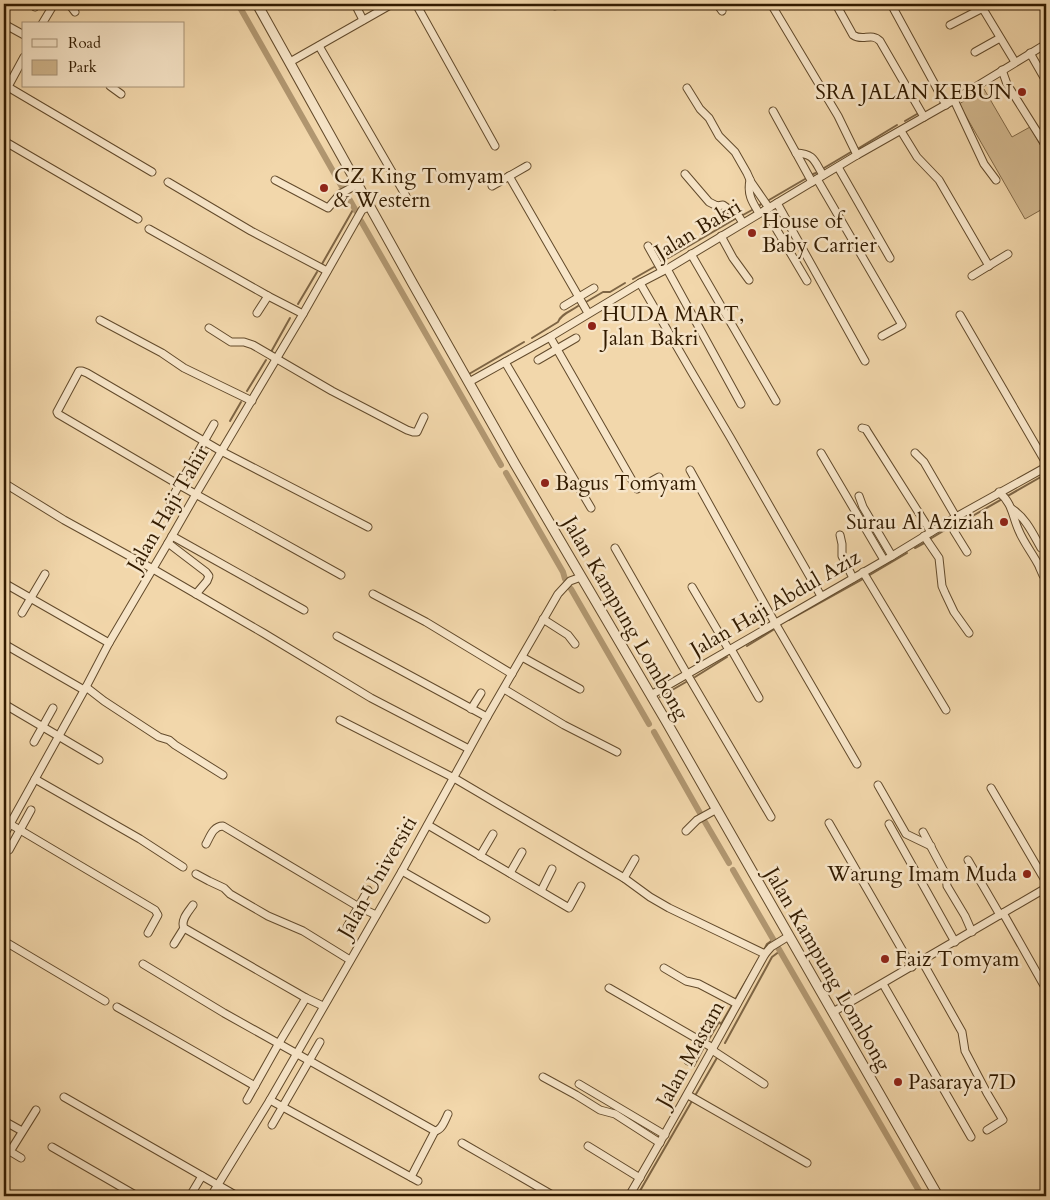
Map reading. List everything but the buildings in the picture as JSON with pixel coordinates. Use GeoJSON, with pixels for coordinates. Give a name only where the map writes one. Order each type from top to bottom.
{"type":"FeatureCollection","features":[{"type":"Feature","properties":{"kind":"street"},"geometry":{"type":"LineString","coordinates":[[43,22],[54,4]]}},
{"type":"Feature","properties":{"kind":"street"},"geometry":{"type":"LineString","coordinates":[[69,4],[75,12]]}},
{"type":"Feature","properties":{"kind":"street","name":"Jalan Kampung Lombong"},"geometry":{"type":"LineString","coordinates":[[257,4],[578,577],[651,695],[717,809],[785,938],[833,1012],[938,1196]]}},
{"type":"Feature","properties":{"kind":"street"},"geometry":{"type":"LineString","coordinates":[[355,4],[364,20]]}},
{"type":"Feature","properties":{"kind":"street"},"geometry":{"type":"LineString","coordinates":[[290,62],[392,4]]}},
{"type":"Feature","properties":{"kind":"street"},"geometry":{"type":"LineString","coordinates":[[416,4],[495,146]]}},
{"type":"Feature","properties":{"kind":"street"},"geometry":{"type":"LineString","coordinates":[[717,4],[722,11]]}},
{"type":"Feature","properties":{"kind":"street"},"geometry":{"type":"LineString","coordinates":[[771,4],[838,116],[857,155]]}},
{"type":"Feature","properties":{"kind":"street"},"geometry":{"type":"LineString","coordinates":[[891,4],[946,105]]}},
{"type":"Feature","properties":{"kind":"street"},"geometry":{"type":"LineString","coordinates":[[950,25],[982,6],[1015,62]]}},
{"type":"Feature","properties":{"kind":"street"},"geometry":{"type":"LineString","coordinates":[[838,8],[853,35],[861,39],[872,36],[880,41],[924,117]]}},
{"type":"Feature","properties":{"kind":"street"},"geometry":{"type":"LineString","coordinates":[[4,24],[22,35]]}},
{"type":"Feature","properties":{"kind":"street"},"geometry":{"type":"LineString","coordinates":[[975,52],[1000,38]]}},
{"type":"Feature","properties":{"kind":"street","name":"Jalan Bakri"},"geometry":{"type":"LineString","coordinates":[[469,382],[550,337],[857,155],[946,105],[1046,44]]}},
{"type":"Feature","properties":{"kind":"street"},"geometry":{"type":"LineString","coordinates":[[319,46],[406,196]]}},
{"type":"Feature","properties":{"kind":"street"},"geometry":{"type":"LineString","coordinates":[[1030,53],[1046,81]]}},
{"type":"Feature","properties":{"kind":"street"},"geometry":{"type":"LineString","coordinates":[[4,94],[22,61]]}},
{"type":"Feature","properties":{"kind":"street"},"geometry":{"type":"LineString","coordinates":[[1002,70],[1007,84],[1046,146]]}},
{"type":"Feature","properties":{"kind":"street"},"geometry":{"type":"LineString","coordinates":[[8,87],[152,172]]}},
{"type":"Feature","properties":{"kind":"street"},"geometry":{"type":"LineString","coordinates":[[113,88],[121,94]]}},
{"type":"Feature","properties":{"kind":"street"},"geometry":{"type":"LineString","coordinates":[[687,88],[700,109],[709,118],[719,136],[735,152],[748,173],[764,210],[807,281]]}},
{"type":"Feature","properties":{"kind":"street"},"geometry":{"type":"LineString","coordinates":[[954,100],[984,164],[996,180]]}},
{"type":"Feature","properties":{"kind":"street"},"geometry":{"type":"LineString","coordinates":[[773,111],[796,153],[817,179],[902,325],[882,336]]}},
{"type":"Feature","properties":{"kind":"street"},"geometry":{"type":"LineString","coordinates":[[901,131],[917,158],[939,180],[989,266]]}},
{"type":"Feature","properties":{"kind":"street"},"geometry":{"type":"LineString","coordinates":[[4,141],[138,219]]}},
{"type":"Feature","properties":{"kind":"street"},"geometry":{"type":"LineString","coordinates":[[796,153],[812,156],[817,179]]}},
{"type":"Feature","properties":{"kind":"street"},"geometry":{"type":"LineString","coordinates":[[492,186],[527,166]]}},
{"type":"Feature","properties":{"kind":"street"},"geometry":{"type":"LineString","coordinates":[[838,167],[890,258]]}},
{"type":"Feature","properties":{"kind":"street"},"geometry":{"type":"LineString","coordinates":[[685,174],[709,202],[717,206],[723,205],[736,212],[743,223]]}},
{"type":"Feature","properties":{"kind":"street"},"geometry":{"type":"LineString","coordinates":[[509,176],[588,313]]}},
{"type":"Feature","properties":{"kind":"street"},"geometry":{"type":"LineString","coordinates":[[275,180],[328,208],[340,194],[358,184]]}},
{"type":"Feature","properties":{"kind":"street"},"geometry":{"type":"LineString","coordinates":[[750,180],[750,198],[764,210]]}},
{"type":"Feature","properties":{"kind":"street"},"geometry":{"type":"LineString","coordinates":[[168,182],[251,231],[327,271]]}},
{"type":"Feature","properties":{"kind":"street"},"geometry":{"type":"LineString","coordinates":[[777,203],[865,361]]}},
{"type":"Feature","properties":{"kind":"street","name":"Jalan Haji Tahir"},"geometry":{"type":"LineString","coordinates":[[4,834],[152,569],[303,314],[362,210],[370,206]]}},
{"type":"Feature","properties":{"kind":"street"},"geometry":{"type":"LineString","coordinates":[[148,229],[303,314]]}},
{"type":"Feature","properties":{"kind":"street"},"geometry":{"type":"LineString","coordinates":[[721,236],[733,258],[749,280]]}},
{"type":"Feature","properties":{"kind":"street"},"geometry":{"type":"LineString","coordinates":[[648,246],[664,270],[741,404]]}},
{"type":"Feature","properties":{"kind":"street"},"geometry":{"type":"LineString","coordinates":[[691,254],[776,401]]}},
{"type":"Feature","properties":{"kind":"street"},"geometry":{"type":"LineString","coordinates":[[972,276],[1008,254]]}},
{"type":"Feature","properties":{"kind":"street"},"geometry":{"type":"LineString","coordinates":[[640,283],[821,596]]}},
{"type":"Feature","properties":{"kind":"street"},"geometry":{"type":"LineString","coordinates":[[564,306],[594,288]]}},
{"type":"Feature","properties":{"kind":"street"},"geometry":{"type":"LineString","coordinates":[[257,313],[268,296]]}},
{"type":"Feature","properties":{"kind":"street"},"geometry":{"type":"LineString","coordinates":[[960,315],[1046,465]]}},
{"type":"Feature","properties":{"kind":"street"},"geometry":{"type":"LineString","coordinates":[[100,320],[162,353],[184,368],[252,401]]}},
{"type":"Feature","properties":{"kind":"street"},"geometry":{"type":"LineString","coordinates":[[209,328],[231,342],[244,342],[253,345],[332,390],[414,432],[417,432],[424,417]]}},
{"type":"Feature","properties":{"kind":"street"},"geometry":{"type":"LineString","coordinates":[[550,337],[637,489],[659,477]]}},
{"type":"Feature","properties":{"kind":"street"},"geometry":{"type":"LineString","coordinates":[[538,360],[576,338]]}},
{"type":"Feature","properties":{"kind":"street"},"geometry":{"type":"LineString","coordinates":[[505,362],[591,508]]}},
{"type":"Feature","properties":{"kind":"street"},"geometry":{"type":"LineString","coordinates":[[342,575],[179,485],[60,416],[57,412],[79,371],[221,451],[368,527]]}},
{"type":"Feature","properties":{"kind":"street"},"geometry":{"type":"LineString","coordinates":[[170,502],[214,424]]}},
{"type":"Feature","properties":{"kind":"street"},"geometry":{"type":"LineString","coordinates":[[862,428],[866,429],[931,532]]}},
{"type":"Feature","properties":{"kind":"street"},"geometry":{"type":"LineString","coordinates":[[821,452],[884,560]]}},
{"type":"Feature","properties":{"kind":"street"},"geometry":{"type":"LineString","coordinates":[[915,453],[924,462],[956,517],[954,531],[967,552]]}},
{"type":"Feature","properties":{"kind":"street","name":"Jalan Haji Abdul Aziz"},"geometry":{"type":"LineString","coordinates":[[651,695],[884,560],[926,540],[931,532],[1001,494],[1046,465]]}},
{"type":"Feature","properties":{"kind":"street"},"geometry":{"type":"LineString","coordinates":[[690,470],[857,764]]}},
{"type":"Feature","properties":{"kind":"street"},"geometry":{"type":"LineString","coordinates":[[4,482],[64,520],[196,594],[371,698],[469,749]]}},
{"type":"Feature","properties":{"kind":"street"},"geometry":{"type":"LineString","coordinates":[[1001,494],[1012,509],[1018,530],[1046,580]]}},
{"type":"Feature","properties":{"kind":"street"},"geometry":{"type":"LineString","coordinates":[[859,496],[863,507],[892,556]]}},
{"type":"Feature","properties":{"kind":"street"},"geometry":{"type":"LineString","coordinates":[[1012,509],[1024,519],[1041,548]]}},
{"type":"Feature","properties":{"kind":"street"},"geometry":{"type":"LineString","coordinates":[[840,535],[842,556],[853,578]]}},
{"type":"Feature","properties":{"kind":"street"},"geometry":{"type":"LineString","coordinates":[[172,536],[304,610]]}},
{"type":"Feature","properties":{"kind":"street"},"geometry":{"type":"LineString","coordinates":[[926,540],[939,558],[942,586],[945,593],[954,612],[969,633]]}},
{"type":"Feature","properties":{"kind":"street"},"geometry":{"type":"LineString","coordinates":[[168,543],[209,576],[196,594]]}},
{"type":"Feature","properties":{"kind":"street"},"geometry":{"type":"LineString","coordinates":[[616,548],[771,817]]}},
{"type":"Feature","properties":{"kind":"street"},"geometry":{"type":"LineString","coordinates":[[864,573],[946,710]]}},
{"type":"Feature","properties":{"kind":"street"},"geometry":{"type":"LineString","coordinates":[[22,613],[45,574]]}},
{"type":"Feature","properties":{"kind":"street","name":"Jalan Universiti"},"geometry":{"type":"LineString","coordinates":[[211,1196],[270,1100],[402,871],[487,717],[558,594],[566,584],[578,577]]}},
{"type":"Feature","properties":{"kind":"street"},"geometry":{"type":"LineString","coordinates":[[4,583],[109,643]]}},
{"type":"Feature","properties":{"kind":"street"},"geometry":{"type":"LineString","coordinates":[[692,587],[759,698]]}},
{"type":"Feature","properties":{"kind":"street"},"geometry":{"type":"LineString","coordinates":[[373,594],[426,622],[512,674]]}},
{"type":"Feature","properties":{"kind":"street"},"geometry":{"type":"LineString","coordinates":[[544,619],[568,635],[576,644]]}},
{"type":"Feature","properties":{"kind":"street"},"geometry":{"type":"LineString","coordinates":[[337,636],[487,717]]}},
{"type":"Feature","properties":{"kind":"street"},"geometry":{"type":"LineString","coordinates":[[4,644],[85,689],[159,737],[169,740],[223,775]]}},
{"type":"Feature","properties":{"kind":"street"},"geometry":{"type":"LineString","coordinates":[[522,657],[580,689]]}},
{"type":"Feature","properties":{"kind":"street"},"geometry":{"type":"LineString","coordinates":[[504,689],[564,725],[617,752]]}},
{"type":"Feature","properties":{"kind":"street"},"geometry":{"type":"LineString","coordinates":[[471,708],[480,693]]}},
{"type":"Feature","properties":{"kind":"street"},"geometry":{"type":"LineString","coordinates":[[4,704],[99,760]]}},
{"type":"Feature","properties":{"kind":"street"},"geometry":{"type":"LineString","coordinates":[[34,742],[53,708]]}},
{"type":"Feature","properties":{"kind":"street"},"geometry":{"type":"LineString","coordinates":[[340,720],[454,778],[624,878],[669,908],[763,953]]}},
{"type":"Feature","properties":{"kind":"street"},"geometry":{"type":"LineString","coordinates":[[35,779],[140,839],[182,867]]}},
{"type":"Feature","properties":{"kind":"street"},"geometry":{"type":"LineString","coordinates":[[878,785],[906,834],[930,846]]}},
{"type":"Feature","properties":{"kind":"street"},"geometry":{"type":"LineString","coordinates":[[833,1012],[1046,888],[991,788]]}},
{"type":"Feature","properties":{"kind":"street"},"geometry":{"type":"LineString","coordinates":[[686,830],[697,820],[717,809]]}},
{"type":"Feature","properties":{"kind":"street"},"geometry":{"type":"LineString","coordinates":[[9,850],[31,810]]}},
{"type":"Feature","properties":{"kind":"street"},"geometry":{"type":"LineString","coordinates":[[829,823],[912,967]]}},
{"type":"Feature","properties":{"kind":"street"},"geometry":{"type":"LineString","coordinates":[[10,824],[155,910],[158,915],[148,933]]}},
{"type":"Feature","properties":{"kind":"street"},"geometry":{"type":"LineString","coordinates":[[890,824],[955,942]]}},
{"type":"Feature","properties":{"kind":"street"},"geometry":{"type":"LineString","coordinates":[[428,825],[570,908],[581,886]]}},
{"type":"Feature","properties":{"kind":"street"},"geometry":{"type":"LineString","coordinates":[[206,844],[214,830],[219,826],[223,826],[376,915]]}},
{"type":"Feature","properties":{"kind":"street"},"geometry":{"type":"LineString","coordinates":[[923,832],[946,875],[946,886],[966,916],[972,932]]}},
{"type":"Feature","properties":{"kind":"street"},"geometry":{"type":"LineString","coordinates":[[480,856],[493,834]]}},
{"type":"Feature","properties":{"kind":"street"},"geometry":{"type":"LineString","coordinates":[[510,873],[522,852]]}},
{"type":"Feature","properties":{"kind":"street"},"geometry":{"type":"LineString","coordinates":[[624,878],[635,859]]}},
{"type":"Feature","properties":{"kind":"street"},"geometry":{"type":"LineString","coordinates":[[968,860],[1046,989]]}},
{"type":"Feature","properties":{"kind":"street"},"geometry":{"type":"LineString","coordinates":[[541,891],[552,869]]}},
{"type":"Feature","properties":{"kind":"street"},"geometry":{"type":"LineString","coordinates":[[402,871],[486,920]]}},
{"type":"Feature","properties":{"kind":"street"},"geometry":{"type":"LineString","coordinates":[[196,874],[224,888],[230,894],[268,916],[302,930],[350,960]]}},
{"type":"Feature","properties":{"kind":"street"},"geometry":{"type":"LineString","coordinates":[[347,927],[368,890]]}},
{"type":"Feature","properties":{"kind":"street"},"geometry":{"type":"LineString","coordinates":[[193,905],[183,921],[182,925],[184,928],[323,1006]]}},
{"type":"Feature","properties":{"kind":"street"},"geometry":{"type":"LineString","coordinates":[[174,944],[184,928]]}},
{"type":"Feature","properties":{"kind":"street","name":"Jalan Mastam"},"geometry":{"type":"LineString","coordinates":[[629,1196],[689,1096],[711,1048],[763,953],[785,938]]}},
{"type":"Feature","properties":{"kind":"street"},"geometry":{"type":"LineString","coordinates":[[4,941],[105,1001]]}},
{"type":"Feature","properties":{"kind":"street"},"geometry":{"type":"LineString","coordinates":[[922,960],[962,1032],[965,1051],[1003,1120],[987,1130]]}},
{"type":"Feature","properties":{"kind":"street"},"geometry":{"type":"LineString","coordinates":[[143,964],[224,1013],[437,1131]]}},
{"type":"Feature","properties":{"kind":"street"},"geometry":{"type":"LineString","coordinates":[[664,968],[686,981],[699,984],[735,1002]]}},
{"type":"Feature","properties":{"kind":"street"},"geometry":{"type":"LineString","coordinates":[[882,984],[971,1137]]}},
{"type":"Feature","properties":{"kind":"street"},"geometry":{"type":"LineString","coordinates":[[609,988],[711,1048],[764,1084]]}},
{"type":"Feature","properties":{"kind":"street"},"geometry":{"type":"LineString","coordinates":[[246,1100],[306,998]]}},
{"type":"Feature","properties":{"kind":"street"},"geometry":{"type":"LineString","coordinates":[[117,1007],[255,1086]]}},
{"type":"Feature","properties":{"kind":"street"},"geometry":{"type":"LineString","coordinates":[[711,1048],[712,1020]]}},
{"type":"Feature","properties":{"kind":"street"},"geometry":{"type":"LineString","coordinates":[[272,1124],[320,1042]]}},
{"type":"Feature","properties":{"kind":"street"},"geometry":{"type":"LineString","coordinates":[[688,1061],[711,1048]]}},
{"type":"Feature","properties":{"kind":"street"},"geometry":{"type":"LineString","coordinates":[[543,1077],[600,1110],[614,1114],[660,1143]]}},
{"type":"Feature","properties":{"kind":"street"},"geometry":{"type":"LineString","coordinates":[[579,1084],[665,1135]]}},
{"type":"Feature","properties":{"kind":"street"},"geometry":{"type":"LineString","coordinates":[[689,1096],[807,1162]]}},
{"type":"Feature","properties":{"kind":"street"},"geometry":{"type":"LineString","coordinates":[[64,1097],[237,1196]]}},
{"type":"Feature","properties":{"kind":"street"},"geometry":{"type":"LineString","coordinates":[[270,1100],[414,1179],[437,1131],[448,1114]]}},
{"type":"Feature","properties":{"kind":"street"},"geometry":{"type":"LineString","coordinates":[[20,1158],[11,1152],[36,1110]]}},
{"type":"Feature","properties":{"kind":"street"},"geometry":{"type":"LineString","coordinates":[[4,1121],[22,1131]]}},
{"type":"Feature","properties":{"kind":"street"},"geometry":{"type":"LineString","coordinates":[[462,1143],[554,1196]]}},
{"type":"Feature","properties":{"kind":"street"},"geometry":{"type":"LineString","coordinates":[[588,1146],[640,1178]]}},
{"type":"Feature","properties":{"kind":"street"},"geometry":{"type":"LineString","coordinates":[[52,1147],[137,1196]]}},
{"type":"Feature","properties":{"kind":"street"},"geometry":{"type":"LineString","coordinates":[[190,1196],[202,1176]]}},
{"type":"Feature","properties":{"kind":"green space"},"geometry":{"type":"Polygon","coordinates":[[[984,89],[1012,137],[1030,127],[1046,155],[1046,207],[1025,219],[959,104],[984,89]]]}},
{"type":"Feature","properties":{"kind":"waterway"},"geometry":{"type":"LineString","coordinates":[[238,4],[342,187]]}},
{"type":"Feature","properties":{"kind":"waterway"},"geometry":{"type":"LineString","coordinates":[[905,121],[917,114]]}},
{"type":"Feature","properties":{"kind":"waterway"},"geometry":{"type":"LineString","coordinates":[[859,148],[897,125]]}},
{"type":"Feature","properties":{"kind":"waterway"},"geometry":{"type":"LineString","coordinates":[[824,168],[851,152]]}},
{"type":"Feature","properties":{"kind":"waterway"},"geometry":{"type":"LineString","coordinates":[[769,200],[805,179]]}},
{"type":"Feature","properties":{"kind":"waterway"},"geometry":{"type":"LineString","coordinates":[[347,195],[356,211]]}},
{"type":"Feature","properties":{"kind":"waterway"},"geometry":{"type":"LineString","coordinates":[[322,264],[354,208]]}},
{"type":"Feature","properties":{"kind":"waterway"},"geometry":{"type":"LineString","coordinates":[[743,215],[752,210]]}},
{"type":"Feature","properties":{"kind":"waterway"},"geometry":{"type":"LineString","coordinates":[[663,261],[735,219]]}},
{"type":"Feature","properties":{"kind":"waterway"},"geometry":{"type":"LineString","coordinates":[[361,221],[501,465]]}},
{"type":"Feature","properties":{"kind":"waterway"},"geometry":{"type":"LineString","coordinates":[[633,279],[654,267]]}},
{"type":"Feature","properties":{"kind":"waterway"},"geometry":{"type":"LineString","coordinates":[[298,304],[317,272]]}},
{"type":"Feature","properties":{"kind":"waterway"},"geometry":{"type":"LineString","coordinates":[[586,302],[603,292],[610,292],[625,283]]}},
{"type":"Feature","properties":{"kind":"waterway"},"geometry":{"type":"LineString","coordinates":[[532,338],[558,322],[559,319],[578,306]]}},
{"type":"Feature","properties":{"kind":"waterway"},"geometry":{"type":"LineString","coordinates":[[271,352],[290,318]]}},
{"type":"Feature","properties":{"kind":"waterway"},"geometry":{"type":"LineString","coordinates":[[469,374],[524,342]]}},
{"type":"Feature","properties":{"kind":"waterway"},"geometry":{"type":"LineString","coordinates":[[247,391],[266,360]]}},
{"type":"Feature","properties":{"kind":"waterway"},"geometry":{"type":"LineString","coordinates":[[230,421],[241,402]]}},
{"type":"Feature","properties":{"kind":"waterway"},"geometry":{"type":"LineString","coordinates":[[506,473],[563,572],[565,579]]}},
{"type":"Feature","properties":{"kind":"waterway"},"geometry":{"type":"LineString","coordinates":[[962,522],[1046,474]]}},
{"type":"Feature","properties":{"kind":"waterway"},"geometry":{"type":"LineString","coordinates":[[930,539],[950,527]]}},
{"type":"Feature","properties":{"kind":"waterway"},"geometry":{"type":"LineString","coordinates":[[915,548],[926,542]]}},
{"type":"Feature","properties":{"kind":"waterway"},"geometry":{"type":"LineString","coordinates":[[868,576],[907,553]]}},
{"type":"Feature","properties":{"kind":"waterway"},"geometry":{"type":"LineString","coordinates":[[789,620],[863,579]]}},
{"type":"Feature","properties":{"kind":"waterway"},"geometry":{"type":"LineString","coordinates":[[571,589],[649,724]]}},
{"type":"Feature","properties":{"kind":"waterway"},"geometry":{"type":"LineString","coordinates":[[747,646],[773,630]]}},
{"type":"Feature","properties":{"kind":"waterway"},"geometry":{"type":"LineString","coordinates":[[695,677],[727,657]]}},
{"type":"Feature","properties":{"kind":"waterway"},"geometry":{"type":"LineString","coordinates":[[660,697],[686,682]]}},
{"type":"Feature","properties":{"kind":"waterway"},"geometry":{"type":"LineString","coordinates":[[654,732],[700,813]]}},
{"type":"Feature","properties":{"kind":"waterway"},"geometry":{"type":"LineString","coordinates":[[705,822],[729,863]]}},
{"type":"Feature","properties":{"kind":"waterway"},"geometry":{"type":"LineString","coordinates":[[733,870],[922,1196]]}},
{"type":"Feature","properties":{"kind":"waterway"},"geometry":{"type":"LineString","coordinates":[[763,952],[767,944],[774,939]]}},
{"type":"Feature","properties":{"kind":"waterway"},"geometry":{"type":"LineString","coordinates":[[725,1043],[772,957],[780,951]]}},
{"type":"Feature","properties":{"kind":"waterway"},"geometry":{"type":"LineString","coordinates":[[709,1039],[719,1022],[721,1024],[757,962]]}},
{"type":"Feature","properties":{"kind":"waterway"},"geometry":{"type":"LineString","coordinates":[[694,1066],[703,1049]]}},
{"type":"Feature","properties":{"kind":"waterway"},"geometry":{"type":"LineString","coordinates":[[637,1196],[718,1056]]}},
{"type":"Feature","properties":{"kind":"place","name":"SRA JALAN KEBUN"},"geometry":{"type":"Point","coordinates":[1022,92]}},
{"type":"Feature","properties":{"kind":"place","name":"CZ King Tomyam & Western"},"geometry":{"type":"Point","coordinates":[324,188]}},
{"type":"Feature","properties":{"kind":"place","name":"House of Baby Carrier"},"geometry":{"type":"Point","coordinates":[752,233]}},
{"type":"Feature","properties":{"kind":"place","name":"HUDA MART, Jalan Bakri"},"geometry":{"type":"Point","coordinates":[592,326]}},
{"type":"Feature","properties":{"kind":"place","name":"Bagus Tomyam"},"geometry":{"type":"Point","coordinates":[545,483]}},
{"type":"Feature","properties":{"kind":"place","name":"Surau Al Aziziah"},"geometry":{"type":"Point","coordinates":[1004,522]}},
{"type":"Feature","properties":{"kind":"place","name":"Warung Imam Muda"},"geometry":{"type":"Point","coordinates":[1027,874]}},
{"type":"Feature","properties":{"kind":"place","name":"Faiz Tomyam"},"geometry":{"type":"Point","coordinates":[885,959]}},
{"type":"Feature","properties":{"kind":"place","name":"Pasaraya 7D"},"geometry":{"type":"Point","coordinates":[898,1082]}}]}
